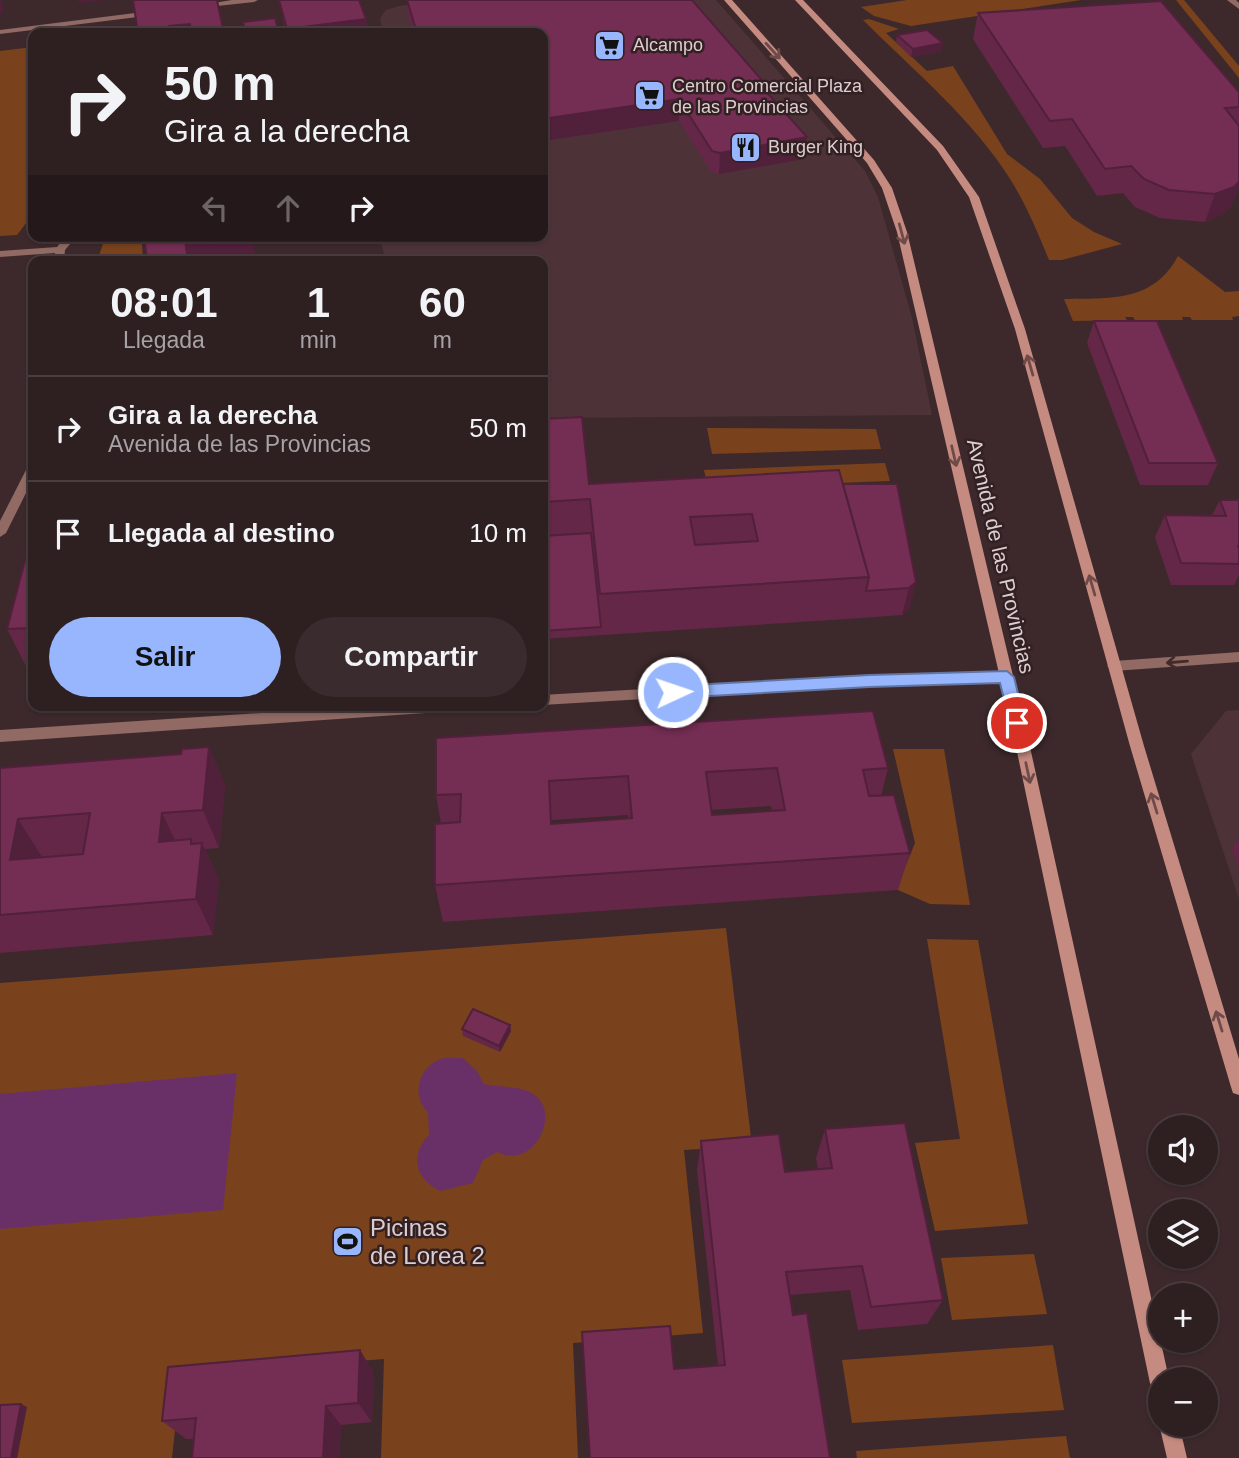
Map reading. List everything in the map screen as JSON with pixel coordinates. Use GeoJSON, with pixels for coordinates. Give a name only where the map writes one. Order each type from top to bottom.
{"type":"FeatureCollection","features":[{"type":"Feature","properties":{"kind":"main road","name":"Avenida de las Provincias"},"geometry":{"type":"LineString","coordinates":[[728,0],[871,162],[887,188],[902,232],[1007,677],[1157,1367]]}},
{"type":"Feature","properties":{"kind":"main road"},"geometry":{"type":"LineString","coordinates":[[799,0],[940,148],[974,197],[1020,329],[1115,666],[1239,1087]]}},
{"type":"Feature","properties":{"kind":"main road"},"geometry":{"type":"LineString","coordinates":[[1172,1437],[1177,1458]]}},
{"type":"Feature","properties":{"kind":"street"},"geometry":{"type":"LineString","coordinates":[[190,7],[254,0]]}},
{"type":"Feature","properties":{"kind":"street"},"geometry":{"type":"LineString","coordinates":[[1231,0],[1239,6]]}},
{"type":"Feature","properties":{"kind":"street"},"geometry":{"type":"LineString","coordinates":[[44,28],[100,23],[164,11]]}},
{"type":"Feature","properties":{"kind":"street"},"geometry":{"type":"LineString","coordinates":[[0,32],[28,29]]}},
{"type":"Feature","properties":{"kind":"street"},"geometry":{"type":"LineString","coordinates":[[0,254],[60,256]]}},
{"type":"Feature","properties":{"kind":"street"},"geometry":{"type":"LineString","coordinates":[[0,533],[28,478]]}},
{"type":"Feature","properties":{"kind":"street"},"geometry":{"type":"LineString","coordinates":[[1115,666],[1239,657]]}},
{"type":"Feature","properties":{"kind":"street"},"geometry":{"type":"LineString","coordinates":[[548,700],[855,681],[1007,677]]}},
{"type":"Feature","properties":{"kind":"street"},"geometry":{"type":"LineString","coordinates":[[0,736],[379,711]]}},
{"type":"Feature","properties":{"kind":"shaded area"},"geometry":{"type":"Polygon","coordinates":[[[445,0],[716,0],[865,171],[878,197],[912,318],[932,415],[548,418],[548,256],[385,256],[381,242],[548,242],[548,28],[382,28],[380,18],[386,10],[445,0]]]}},
{"type":"Feature","properties":{"kind":"shaded area"},"geometry":{"type":"Polygon","coordinates":[[[907,0],[1081,0],[911,26],[874,16],[861,7],[907,0]]]}},
{"type":"Feature","properties":{"kind":"shaded area"},"geometry":{"type":"Polygon","coordinates":[[[1176,0],[1184,0],[1239,66],[1239,78],[1176,0]]]}},
{"type":"Feature","properties":{"kind":"shaded area"},"geometry":{"type":"Polygon","coordinates":[[[869,19],[899,29],[886,33],[927,71],[953,66],[1007,154],[1040,179],[1072,218],[1094,232],[1122,244],[1062,260],[1049,260],[1023,201],[997,159],[962,117],[863,20],[869,19]]]}},
{"type":"Feature","properties":{"kind":"shaded area"},"geometry":{"type":"Polygon","coordinates":[[[28,48],[28,221],[17,235],[0,236],[0,51],[28,48]]]}},
{"type":"Feature","properties":{"kind":"shaded area"},"geometry":{"type":"Polygon","coordinates":[[[104,242],[142,244],[143,256],[99,256],[104,242]]]}},
{"type":"Feature","properties":{"kind":"shaded area"},"geometry":{"type":"Polygon","coordinates":[[[1178,256],[1225,292],[1239,291],[1239,316],[1232,317],[1233,320],[1192,320],[1190,317],[1182,317],[1183,320],[1135,320],[1133,317],[1125,317],[1127,320],[1073,321],[1064,299],[1113,297],[1143,290],[1168,271],[1178,256]]]}},
{"type":"Feature","properties":{"kind":"shaded area"},"geometry":{"type":"Polygon","coordinates":[[[707,428],[876,429],[881,449],[712,454],[707,428]]]}},
{"type":"Feature","properties":{"kind":"shaded area"},"geometry":{"type":"Polygon","coordinates":[[[885,463],[890,481],[708,488],[704,470],[885,463]]]}},
{"type":"Feature","properties":{"kind":"shaded area"},"geometry":{"type":"Polygon","coordinates":[[[1239,710],[1239,899],[1191,754],[1226,711],[1239,710]]]}},
{"type":"Feature","properties":{"kind":"shaded area"},"geometry":{"type":"Polygon","coordinates":[[[893,749],[944,749],[970,905],[930,904],[898,890],[894,870],[906,865],[915,843],[893,749]]]}},
{"type":"Feature","properties":{"kind":"shaded area","name":"Picinas de Lorea 2"},"geometry":{"type":"Polygon","coordinates":[[[726,928],[752,1146],[684,1150],[703,1333],[573,1343],[578,1458],[381,1458],[384,1359],[181,1375],[172,1458],[0,1458],[0,983],[726,928]]]}},
{"type":"Feature","properties":{"kind":"shaded area"},"geometry":{"type":"Polygon","coordinates":[[[927,939],[978,940],[1028,1224],[935,1231],[915,1143],[960,1139],[927,939]]]}},
{"type":"Feature","properties":{"kind":"shaded area"},"geometry":{"type":"Polygon","coordinates":[[[443,1058],[463,1058],[477,1071],[484,1084],[519,1089],[537,1097],[543,1106],[544,1127],[532,1148],[522,1154],[510,1156],[497,1152],[483,1160],[473,1183],[440,1191],[425,1180],[418,1166],[419,1151],[429,1135],[428,1112],[420,1098],[419,1083],[432,1063],[443,1058]]]}},
{"type":"Feature","properties":{"kind":"shaded area"},"geometry":{"type":"Polygon","coordinates":[[[237,1073],[223,1210],[0,1229],[0,1094],[237,1073]]]}},
{"type":"Feature","properties":{"kind":"shaded area"},"geometry":{"type":"Polygon","coordinates":[[[1034,1254],[1047,1314],[952,1320],[941,1258],[1034,1254]]]}},
{"type":"Feature","properties":{"kind":"shaded area"},"geometry":{"type":"Polygon","coordinates":[[[1053,1345],[1064,1410],[852,1423],[842,1360],[1053,1345]]]}},
{"type":"Feature","properties":{"kind":"shaded area"},"geometry":{"type":"Polygon","coordinates":[[[1066,1436],[1070,1458],[857,1458],[856,1451],[1066,1436]]]}},
{"type":"Feature","properties":{"kind":"building"},"geometry":{"type":"Polygon","coordinates":[[[133,0],[217,0],[223,28],[190,28],[190,24],[169,28],[137,28],[133,0]]]}},
{"type":"Feature","properties":{"kind":"building"},"geometry":{"type":"Polygon","coordinates":[[[279,0],[359,0],[366,19],[295,28],[287,28],[279,0]]]}},
{"type":"Feature","properties":{"kind":"building","name":"Centro Comercial Plaza de las Provincias"},"geometry":{"type":"Polygon","coordinates":[[[407,0],[692,0],[768,87],[763,88],[807,137],[720,153],[712,151],[679,99],[548,118],[548,28],[415,28],[407,0]]]}},
{"type":"Feature","properties":{"kind":"building"},"geometry":{"type":"Polygon","coordinates":[[[1161,1],[1239,92],[1239,107],[1225,108],[1239,126],[1239,182],[1234,187],[1215,194],[1169,190],[1144,179],[1131,166],[1105,169],[1072,119],[1050,121],[978,13],[1161,1]]]}},
{"type":"Feature","properties":{"kind":"building"},"geometry":{"type":"Polygon","coordinates":[[[275,18],[278,28],[230,28],[244,26],[243,22],[275,18]]]}},
{"type":"Feature","properties":{"kind":"building"},"geometry":{"type":"Polygon","coordinates":[[[927,30],[943,43],[913,49],[897,35],[927,30]]]}},
{"type":"Feature","properties":{"kind":"building"},"geometry":{"type":"Polygon","coordinates":[[[145,242],[185,242],[187,256],[146,256],[145,242]]]}},
{"type":"Feature","properties":{"kind":"building"},"geometry":{"type":"Polygon","coordinates":[[[1094,321],[1157,321],[1218,463],[1149,463],[1094,321]]]}},
{"type":"Feature","properties":{"kind":"building"},"geometry":{"type":"Polygon","coordinates":[[[582,417],[589,484],[839,470],[869,577],[600,594],[590,499],[548,502],[548,419],[582,417]],[[752,514],[690,517],[695,545],[758,541],[752,514]]]}},
{"type":"Feature","properties":{"kind":"building"},"geometry":{"type":"Polygon","coordinates":[[[843,484],[897,484],[916,582],[909,588],[866,591],[869,577],[843,484]]]}},
{"type":"Feature","properties":{"kind":"building"},"geometry":{"type":"Polygon","coordinates":[[[1220,500],[1239,500],[1239,564],[1181,563],[1165,515],[1226,516],[1220,500]]]}},
{"type":"Feature","properties":{"kind":"building"},"geometry":{"type":"Polygon","coordinates":[[[591,533],[601,627],[548,631],[548,536],[591,533]]]}},
{"type":"Feature","properties":{"kind":"building"},"geometry":{"type":"Polygon","coordinates":[[[28,549],[28,628],[7,629],[28,549]]]}},
{"type":"Feature","properties":{"kind":"building"},"geometry":{"type":"Polygon","coordinates":[[[873,711],[888,768],[863,770],[869,796],[894,795],[910,853],[435,885],[435,824],[460,822],[461,794],[436,795],[436,738],[873,711]],[[777,768],[706,772],[712,815],[785,810],[777,768]],[[628,776],[549,781],[551,824],[632,818],[628,776]]]}},
{"type":"Feature","properties":{"kind":"building"},"geometry":{"type":"Polygon","coordinates":[[[209,747],[203,810],[162,813],[159,842],[191,839],[191,844],[202,843],[196,899],[0,915],[0,768],[181,754],[182,749],[209,747]],[[90,813],[18,819],[10,860],[83,854],[90,813]]]}},
{"type":"Feature","properties":{"kind":"building"},"geometry":{"type":"Polygon","coordinates":[[[473,1009],[510,1025],[499,1046],[462,1029],[473,1009]]]}},
{"type":"Feature","properties":{"kind":"building"},"geometry":{"type":"Polygon","coordinates":[[[905,1123],[943,1300],[871,1307],[862,1266],[786,1272],[793,1315],[807,1313],[830,1458],[590,1458],[582,1332],[670,1326],[674,1369],[725,1365],[701,1141],[779,1134],[785,1172],[832,1168],[825,1129],[905,1123]]]}},
{"type":"Feature","properties":{"kind":"building"},"geometry":{"type":"Polygon","coordinates":[[[360,1350],[358,1403],[326,1406],[323,1458],[192,1458],[196,1418],[162,1421],[168,1367],[360,1350]]]}},
{"type":"Feature","properties":{"kind":"building"},"geometry":{"type":"Polygon","coordinates":[[[21,1404],[11,1458],[0,1458],[0,1405],[21,1404]]]}},
{"type":"Feature","properties":{"kind":"place","name":"Alcampo"},"geometry":{"type":"Point","coordinates":[610,45]}},
{"type":"Feature","properties":{"kind":"place","name":"Centro Comercial Plaza de las Provincias"},"geometry":{"type":"Point","coordinates":[649,96]}},
{"type":"Feature","properties":{"kind":"place","name":"Burger King"},"geometry":{"type":"Point","coordinates":[745,147]}},
{"type":"Feature","properties":{"kind":"place","name":"Picinas de Lorea 2"},"geometry":{"type":"Point","coordinates":[347,1241]}},
{"type":"Feature","properties":{"kind":"route"},"geometry":{"type":"LineString","coordinates":[[673,692],[869,681],[1007,677],[1017,723]]}}]}
